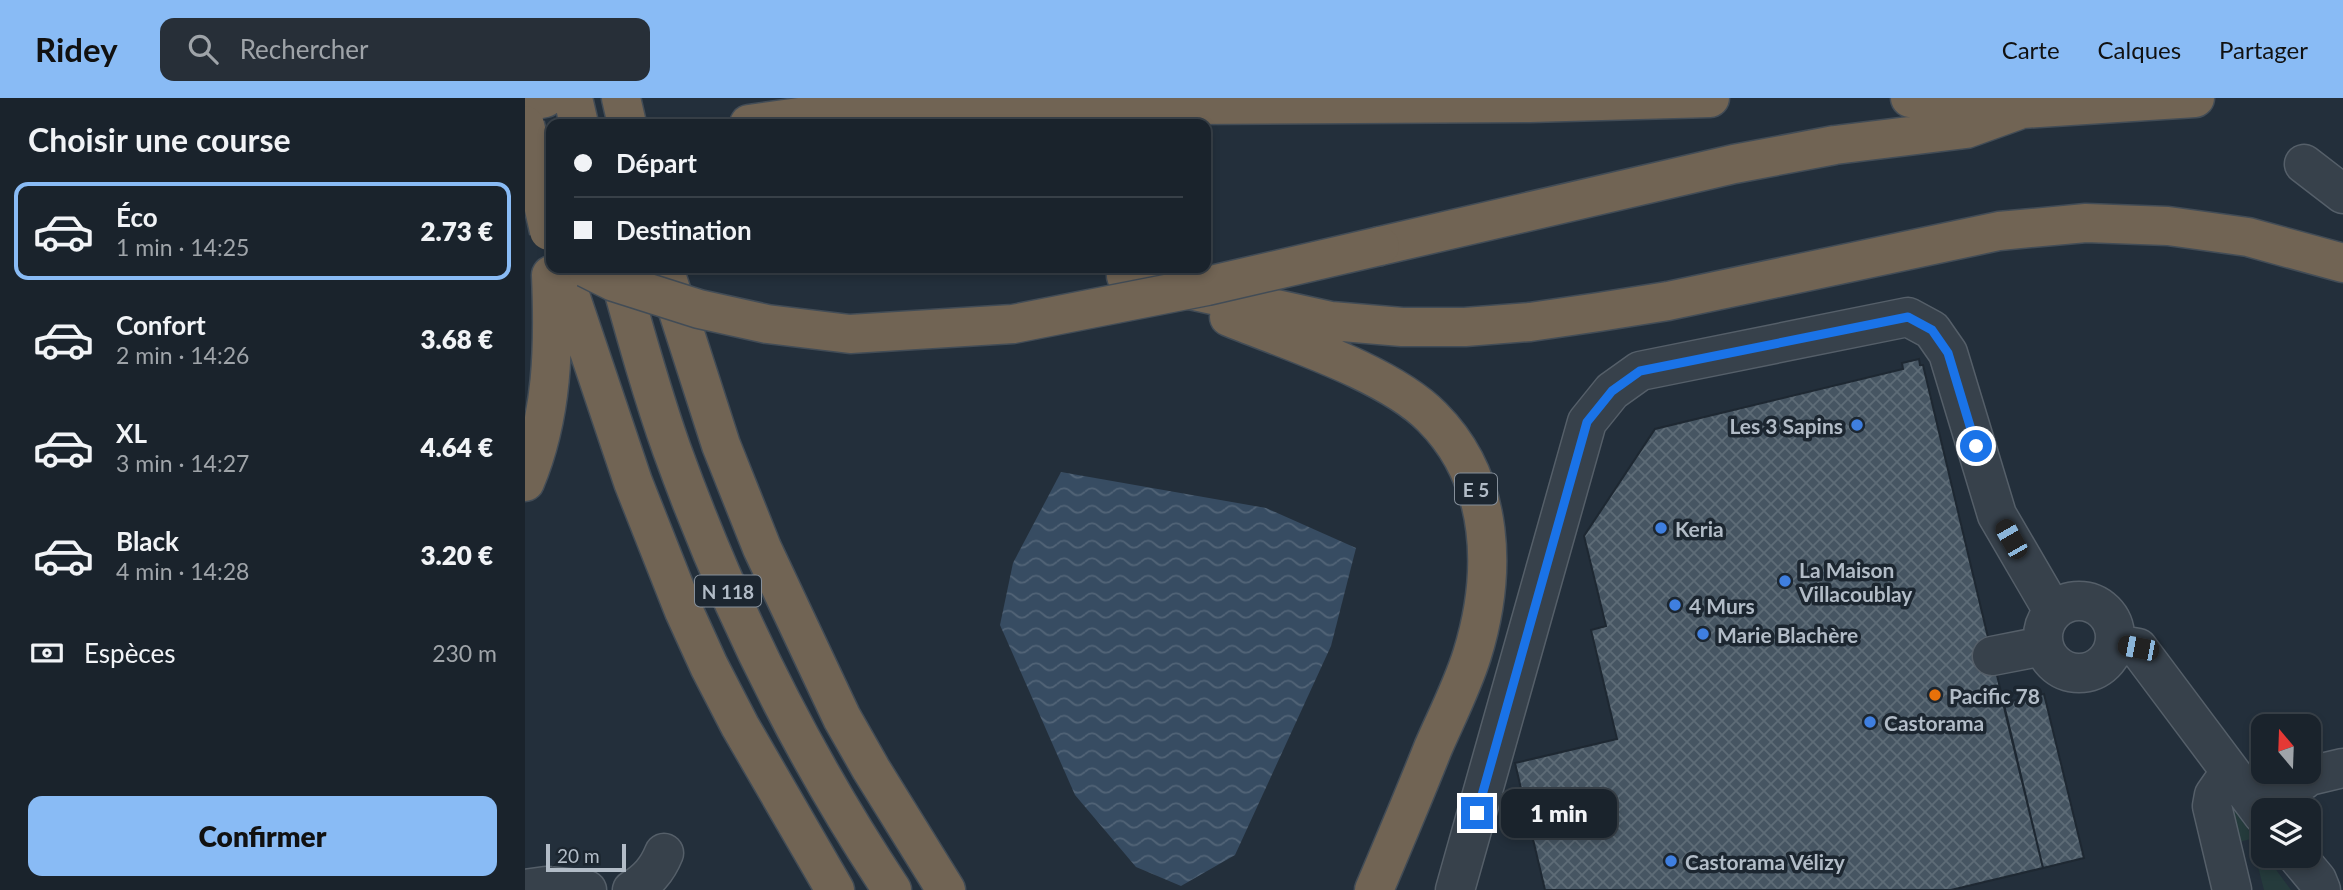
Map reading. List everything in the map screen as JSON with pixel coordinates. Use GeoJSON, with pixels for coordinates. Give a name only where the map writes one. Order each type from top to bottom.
{"type":"FeatureCollection","features":[{"type":"Feature","properties":{"kind":"highway"},"geometry":{"type":"LineString","coordinates":[[525,102],[545,98]]}},
{"type":"Feature","properties":{"kind":"highway"},"geometry":{"type":"LineString","coordinates":[[573,98],[578,119]]}},
{"type":"Feature","properties":{"kind":"highway"},"geometry":{"type":"LineString","coordinates":[[621,98],[626,119]]}},
{"type":"Feature","properties":{"kind":"highway"},"geometry":{"type":"LineString","coordinates":[[785,119],[900,103],[977,107],[1530,103],[1710,98]]}},
{"type":"Feature","properties":{"kind":"highway"},"geometry":{"type":"LineString","coordinates":[[1910,98],[2022,109],[2195,98]]}},
{"type":"Feature","properties":{"kind":"highway"},"geometry":{"type":"LineString","coordinates":[[597,273],[614,282],[699,309],[767,324],[850,334],[1013,324],[1207,286],[1734,164],[1835,145],[1966,129],[2022,109]]}},
{"type":"Feature","properties":{"kind":"highway","name":"N 118"},"geometry":{"type":"LineString","coordinates":[[525,124],[546,222]]}},
{"type":"Feature","properties":{"kind":"highway"},"geometry":{"type":"LineString","coordinates":[[525,172],[546,167]]}},
{"type":"Feature","properties":{"kind":"highway"},"geometry":{"type":"LineString","coordinates":[[1117,273],[1331,321],[1402,327],[1465,327],[1530,322],[1668,301],[1999,231],[2086,223],[2168,226],[2248,237],[2343,263]]}},
{"type":"Feature","properties":{"kind":"highway"},"geometry":{"type":"LineString","coordinates":[[525,482],[535,458],[544,421],[552,367],[552,273]]}},
{"type":"Feature","properties":{"kind":"highway","name":"N 118"},"geometry":{"type":"LineString","coordinates":[[560,273],[633,482],[684,611],[740,726],[835,890]]}},
{"type":"Feature","properties":{"kind":"highway","name":"N 118"},"geometry":{"type":"LineString","coordinates":[[618,273],[671,449],[738,613],[828,788],[892,890]]}},
{"type":"Feature","properties":{"kind":"highway"},"geometry":{"type":"LineString","coordinates":[[666,273],[721,445],[762,548],[842,718],[942,881]]}},
{"type":"Feature","properties":{"kind":"highway","name":"E 5"},"geometry":{"type":"LineString","coordinates":[[1116,273],[1321,355],[1405,395],[1432,416],[1449,436],[1476,487],[1489,552],[1484,609],[1472,657],[1374,890]]}},
{"type":"Feature","properties":{"kind":"street"},"geometry":{"type":"LineString","coordinates":[[2304,164],[2343,194]]}},
{"type":"Feature","properties":{"kind":"street"},"geometry":{"type":"LineString","coordinates":[[1455,890],[1587,422],[1612,391],[1640,371],[1908,317],[1932,330],[1948,353],[1997,515],[2048,629],[2048,657],[2068,672],[2092,671],[2110,655],[2115,643],[2112,623],[2100,607],[2081,600],[2070,601],[2048,629],[1992,656]]}},
{"type":"Feature","properties":{"kind":"street"},"geometry":{"type":"LineString","coordinates":[[2115,643],[2138,648],[2251,798]]}},
{"type":"Feature","properties":{"kind":"street"},"geometry":{"type":"LineString","coordinates":[[2280,798],[2309,776],[2343,768]]}},
{"type":"Feature","properties":{"kind":"street"},"geometry":{"type":"LineString","coordinates":[[2230,772],[2214,795],[2212,806],[2232,890]]}},
{"type":"Feature","properties":{"kind":"street"},"geometry":{"type":"LineString","coordinates":[[632,890],[645,883],[658,868],[664,853],[677,877],[680,890]]}},
{"type":"Feature","properties":{"kind":"street"},"geometry":{"type":"LineString","coordinates":[[2307,868],[2321,890]]}},
{"type":"Feature","properties":{"kind":"street"},"geometry":{"type":"LineString","coordinates":[[525,889],[547,886],[587,890]]}},
{"type":"Feature","properties":{"kind":"green space"},"geometry":{"type":"Polygon","coordinates":[[[2229,802],[2251,834],[2251,839],[2231,844],[2229,802]]]}},
{"type":"Feature","properties":{"kind":"green space"},"geometry":{"type":"Polygon","coordinates":[[[2258,868],[2275,868],[2291,890],[2264,890],[2258,868]]]}},
{"type":"Feature","properties":{"kind":"water"},"geometry":{"type":"Polygon","coordinates":[[[1061,472],[1266,508],[1356,548],[1331,646],[1235,855],[1181,886],[1136,867],[1075,795],[1000,625],[1013,563],[1061,472]]]}},
{"type":"Feature","properties":{"kind":"building","name":"La Maison Villacoublay"},"geometry":{"type":"Polygon","coordinates":[[[1919,359],[1920,365],[1923,365],[2043,868],[1951,890],[1545,890],[1515,763],[1617,739],[1591,630],[1606,626],[1584,536],[1655,429],[1903,369],[1902,363],[1919,359]]]}},
{"type":"Feature","properties":{"kind":"building"},"geometry":{"type":"Polygon","coordinates":[[[2044,694],[2084,858],[2043,868],[2003,703],[2044,694]]]}},
{"type":"Feature","properties":{"kind":"place","name":"Les 3 Sapins"},"geometry":{"type":"Point","coordinates":[1857,425]}},
{"type":"Feature","properties":{"kind":"place","name":"Keria"},"geometry":{"type":"Point","coordinates":[1661,528]}},
{"type":"Feature","properties":{"kind":"place","name":"La Maison Villacoublay"},"geometry":{"type":"Point","coordinates":[1785,581]}},
{"type":"Feature","properties":{"kind":"place","name":"4 Murs"},"geometry":{"type":"Point","coordinates":[1675,605]}},
{"type":"Feature","properties":{"kind":"place","name":"Marie Blachère"},"geometry":{"type":"Point","coordinates":[1703,634]}},
{"type":"Feature","properties":{"kind":"place","name":"Pacific 78"},"geometry":{"type":"Point","coordinates":[1935,695]}},
{"type":"Feature","properties":{"kind":"place","name":"Castorama"},"geometry":{"type":"Point","coordinates":[1870,722]}},
{"type":"Feature","properties":{"kind":"place","name":"Castorama Vélizy"},"geometry":{"type":"Point","coordinates":[1671,861]}},
{"type":"Feature","properties":{"kind":"route"},"geometry":{"type":"LineString","coordinates":[[1477,813],[1587,422],[1612,391],[1640,371],[1908,317],[1932,330],[1948,353],[1976,446]]}}]}
